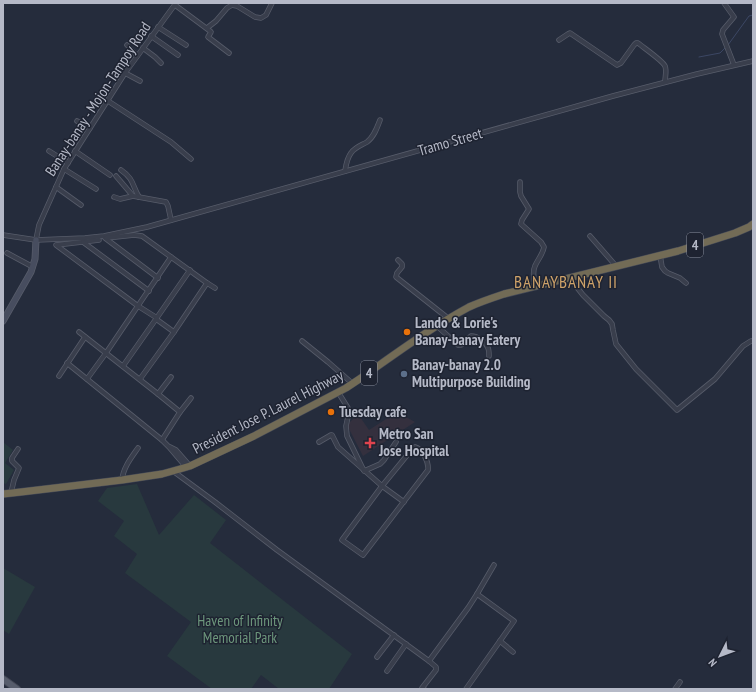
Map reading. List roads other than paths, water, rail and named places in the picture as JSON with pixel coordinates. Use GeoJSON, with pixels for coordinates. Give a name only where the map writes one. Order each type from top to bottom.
{"type":"FeatureCollection","features":[{"type":"Feature","properties":{"kind":"highway","name":"President Jose P. Laurel Highway"},"geometry":{"type":"LineString","coordinates":[[7,494],[122,480],[188,467],[254,436],[353,384],[437,326],[479,303],[504,294],[660,255],[735,233],[753,224]]}},
{"type":"Feature","properties":{"kind":"main road"},"geometry":{"type":"LineString","coordinates":[[3,679],[17,689]]}},
{"type":"Feature","properties":{"kind":"street"},"geometry":{"type":"LineString","coordinates":[[207,28],[232,5],[237,6],[255,17],[261,18],[266,15],[272,3]]}},
{"type":"Feature","properties":{"kind":"street"},"geometry":{"type":"LineString","coordinates":[[724,3],[734,17],[723,30],[722,34],[734,65]]}},
{"type":"Feature","properties":{"kind":"street"},"geometry":{"type":"LineString","coordinates":[[176,4],[207,28],[211,32],[208,38],[229,53]]}},
{"type":"Feature","properties":{"kind":"street","name":"Banay-banay - Mojon-Tampoy Road"},"geometry":{"type":"LineString","coordinates":[[3,321],[31,272],[35,259],[36,240],[39,225],[64,169],[125,73],[176,4]]}},
{"type":"Feature","properties":{"kind":"street"},"geometry":{"type":"LineString","coordinates":[[158,27],[186,45]]}},
{"type":"Feature","properties":{"kind":"street"},"geometry":{"type":"LineString","coordinates":[[559,40],[570,34],[617,65],[621,63],[634,45],[638,43],[665,66],[666,73],[664,82]]}},
{"type":"Feature","properties":{"kind":"street"},"geometry":{"type":"LineString","coordinates":[[151,36],[178,55]]}},
{"type":"Feature","properties":{"kind":"street"},"geometry":{"type":"LineString","coordinates":[[127,45],[137,56]]}},
{"type":"Feature","properties":{"kind":"street"},"geometry":{"type":"LineString","coordinates":[[143,48],[161,63]]}},
{"type":"Feature","properties":{"kind":"street","name":"Tramo Street"},"geometry":{"type":"LineString","coordinates":[[3,235],[36,240],[71,239],[104,236],[147,227],[664,82],[753,61]]}},
{"type":"Feature","properties":{"kind":"street"},"geometry":{"type":"LineString","coordinates":[[125,73],[140,80]]}},
{"type":"Feature","properties":{"kind":"street"},"geometry":{"type":"LineString","coordinates":[[108,101],[171,142],[191,159]]}},
{"type":"Feature","properties":{"kind":"street"},"geometry":{"type":"LineString","coordinates":[[77,120],[90,128]]}},
{"type":"Feature","properties":{"kind":"street"},"geometry":{"type":"LineString","coordinates":[[345,171],[351,152],[371,138],[380,120]]}},
{"type":"Feature","properties":{"kind":"street"},"geometry":{"type":"LineString","coordinates":[[49,151],[68,163]]}},
{"type":"Feature","properties":{"kind":"street"},"geometry":{"type":"LineString","coordinates":[[75,151],[110,174]]}},
{"type":"Feature","properties":{"kind":"street"},"geometry":{"type":"LineString","coordinates":[[64,169],[96,190]]}},
{"type":"Feature","properties":{"kind":"street"},"geometry":{"type":"LineString","coordinates":[[120,170],[132,180],[134,190],[139,197]]}},
{"type":"Feature","properties":{"kind":"street"},"geometry":{"type":"LineString","coordinates":[[116,176],[133,196]]}},
{"type":"Feature","properties":{"kind":"street"},"geometry":{"type":"LineString","coordinates":[[520,182],[521,196],[529,209],[521,224],[541,242],[544,247],[543,252],[534,267],[535,286]]}},
{"type":"Feature","properties":{"kind":"street"},"geometry":{"type":"LineString","coordinates":[[56,187],[81,205]]}},
{"type":"Feature","properties":{"kind":"street"},"geometry":{"type":"LineString","coordinates":[[114,197],[120,199],[133,196],[166,202],[171,220]]}},
{"type":"Feature","properties":{"kind":"street"},"geometry":{"type":"LineString","coordinates":[[174,332],[56,245],[134,235],[142,236],[215,288]]}},
{"type":"Feature","properties":{"kind":"street"},"geometry":{"type":"LineString","coordinates":[[590,236],[616,266]]}},
{"type":"Feature","properties":{"kind":"street"},"geometry":{"type":"LineString","coordinates":[[106,238],[158,278]]}},
{"type":"Feature","properties":{"kind":"street"},"geometry":{"type":"LineString","coordinates":[[83,242],[149,291]]}},
{"type":"Feature","properties":{"kind":"street"},"geometry":{"type":"LineString","coordinates":[[7,253],[33,267]]}},
{"type":"Feature","properties":{"kind":"street"},"geometry":{"type":"LineString","coordinates":[[660,255],[662,267],[665,271],[680,278],[686,283]]}},
{"type":"Feature","properties":{"kind":"street"},"geometry":{"type":"LineString","coordinates":[[87,379],[158,278],[171,257]]}},
{"type":"Feature","properties":{"kind":"street"},"geometry":{"type":"LineString","coordinates":[[398,260],[402,264],[402,267],[397,273],[396,277],[449,319]]}},
{"type":"Feature","properties":{"kind":"street"},"geometry":{"type":"LineString","coordinates":[[123,366],[190,270]]}},
{"type":"Feature","properties":{"kind":"street"},"geometry":{"type":"LineString","coordinates":[[570,278],[583,295],[610,320],[616,344],[636,369],[677,410],[715,379],[743,346],[753,341]]}},
{"type":"Feature","properties":{"kind":"street"},"geometry":{"type":"LineString","coordinates":[[140,379],[207,283]]}},
{"type":"Feature","properties":{"kind":"street"},"geometry":{"type":"LineString","coordinates":[[437,326],[460,346],[471,336],[478,337],[489,349],[489,356]]}},
{"type":"Feature","properties":{"kind":"street"},"geometry":{"type":"LineString","coordinates":[[79,332],[180,412]]}},
{"type":"Feature","properties":{"kind":"street"},"geometry":{"type":"LineString","coordinates":[[59,376],[85,337]]}},
{"type":"Feature","properties":{"kind":"street"},"geometry":{"type":"LineString","coordinates":[[302,341],[353,384]]}},
{"type":"Feature","properties":{"kind":"street"},"geometry":{"type":"LineString","coordinates":[[67,363],[162,440],[188,467]]}},
{"type":"Feature","properties":{"kind":"street"},"geometry":{"type":"LineString","coordinates":[[158,394],[171,377]]}},
{"type":"Feature","properties":{"kind":"street"},"geometry":{"type":"LineString","coordinates":[[338,392],[348,408],[349,412],[346,426],[348,436],[364,471]]}},
{"type":"Feature","properties":{"kind":"street"},"geometry":{"type":"LineString","coordinates":[[162,440],[191,398]]}},
{"type":"Feature","properties":{"kind":"street"},"geometry":{"type":"LineString","coordinates":[[319,442],[332,435],[338,447],[364,471],[404,502]]}},
{"type":"Feature","properties":{"kind":"street"},"geometry":{"type":"LineString","coordinates":[[364,471],[380,464],[396,442]]}},
{"type":"Feature","properties":{"kind":"street"},"geometry":{"type":"LineString","coordinates":[[415,447],[419,448],[423,452],[429,469],[404,502],[363,555],[342,540],[382,486],[415,447]]}},
{"type":"Feature","properties":{"kind":"street"},"geometry":{"type":"LineString","coordinates":[[122,480],[123,472],[138,448]]}},
{"type":"Feature","properties":{"kind":"street"},"geometry":{"type":"LineString","coordinates":[[7,494],[20,468],[12,461],[12,458],[18,449]]}},
{"type":"Feature","properties":{"kind":"street"},"geometry":{"type":"LineString","coordinates":[[173,471],[436,667],[436,670],[423,689]]}},
{"type":"Feature","properties":{"kind":"street"},"geometry":{"type":"LineString","coordinates":[[429,661],[468,608],[494,565]]}},
{"type":"Feature","properties":{"kind":"street"},"geometry":{"type":"LineString","coordinates":[[466,689],[514,621],[477,594]]}},
{"type":"Feature","properties":{"kind":"street"},"geometry":{"type":"LineString","coordinates":[[377,657],[394,636]]}},
{"type":"Feature","properties":{"kind":"street"},"geometry":{"type":"LineString","coordinates":[[500,641],[513,652]]}},
{"type":"Feature","properties":{"kind":"street"},"geometry":{"type":"LineString","coordinates":[[387,671],[406,644]]}},
{"type":"Feature","properties":{"kind":"street"},"geometry":{"type":"LineString","coordinates":[[674,689],[680,682]]}},
{"type":"Feature","properties":{"kind":"waterway"},"geometry":{"type":"LineString","coordinates":[[728,45],[749,16],[753,15]]}},
{"type":"Feature","properties":{"kind":"waterway"},"geometry":{"type":"LineString","coordinates":[[699,57],[720,53],[726,47]]}},
{"type":"Feature","properties":{"kind":"place","name":"Lando & Lorie's Banay-banay Eatery"},"geometry":{"type":"Point","coordinates":[407,332]}},
{"type":"Feature","properties":{"kind":"place","name":"Banay-banay 2.0 Multipurpose Building"},"geometry":{"type":"Point","coordinates":[404,374]}},
{"type":"Feature","properties":{"kind":"place","name":"Tuesday cafe"},"geometry":{"type":"Point","coordinates":[331,412]}},
{"type":"Feature","properties":{"kind":"place","name":"Metro San Jose Hospital"},"geometry":{"type":"Point","coordinates":[370,443]}},
{"type":"Feature","properties":{"kind":"district","name":"BANAYBANAY II"},"geometry":{"type":"Point","coordinates":[566,282]}},
{"type":"Feature","properties":{"kind":"park label","name":"Haven of Infinity Memorial Park"},"geometry":{"type":"Point","coordinates":[240,630]}}]}
